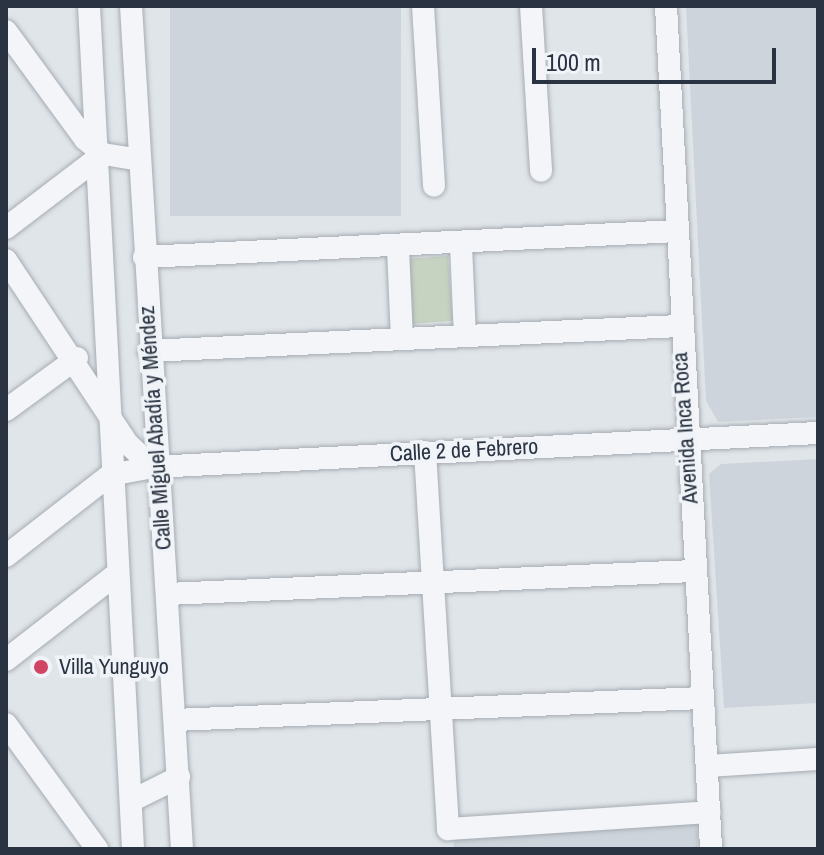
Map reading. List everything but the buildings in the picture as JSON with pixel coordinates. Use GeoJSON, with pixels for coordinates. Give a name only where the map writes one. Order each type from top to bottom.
{"type":"FeatureCollection","features":[{"type":"Feature","properties":{"kind":"street","name":"Calle Miguel Abadía y Méndez"},"geometry":{"type":"LineString","coordinates":[[89,6],[113,422],[110,475],[115,575],[133,849]]}},
{"type":"Feature","properties":{"kind":"street","name":"Calle Miguel Abadía y Méndez"},"geometry":{"type":"LineString","coordinates":[[131,6],[153,467],[167,594],[182,849]]}},
{"type":"Feature","properties":{"kind":"street"},"geometry":{"type":"LineString","coordinates":[[423,6],[434,186]]}},
{"type":"Feature","properties":{"kind":"street"},"geometry":{"type":"LineString","coordinates":[[531,6],[541,171]]}},
{"type":"Feature","properties":{"kind":"street","name":"Avenida Inca Roca"},"geometry":{"type":"LineString","coordinates":[[666,6],[678,231],[679,326],[711,849]]}},
{"type":"Feature","properties":{"kind":"street"},"geometry":{"type":"LineString","coordinates":[[6,31],[99,155]]}},
{"type":"Feature","properties":{"kind":"street"},"geometry":{"type":"LineString","coordinates":[[6,228],[99,155],[139,160]]}},
{"type":"Feature","properties":{"kind":"street"},"geometry":{"type":"LineString","coordinates":[[144,257],[461,245],[678,231]]}},
{"type":"Feature","properties":{"kind":"street"},"geometry":{"type":"LineString","coordinates":[[461,245],[465,336]]}},
{"type":"Feature","properties":{"kind":"street"},"geometry":{"type":"LineString","coordinates":[[398,248],[402,339]]}},
{"type":"Feature","properties":{"kind":"street"},"geometry":{"type":"LineString","coordinates":[[6,260],[77,358],[113,422],[153,467]]}},
{"type":"Feature","properties":{"kind":"street"},"geometry":{"type":"LineString","coordinates":[[149,351],[679,326]]}},
{"type":"Feature","properties":{"kind":"street"},"geometry":{"type":"LineString","coordinates":[[6,410],[77,358]]}},
{"type":"Feature","properties":{"kind":"street","name":"Calle 2 de Febrero"},"geometry":{"type":"LineString","coordinates":[[110,475],[153,467],[818,433]]}},
{"type":"Feature","properties":{"kind":"street"},"geometry":{"type":"LineString","coordinates":[[425,452],[438,708],[448,829],[709,812]]}},
{"type":"Feature","properties":{"kind":"street"},"geometry":{"type":"LineString","coordinates":[[6,556],[110,475]]}},
{"type":"Feature","properties":{"kind":"street"},"geometry":{"type":"LineString","coordinates":[[167,594],[694,571]]}},
{"type":"Feature","properties":{"kind":"street"},"geometry":{"type":"LineString","coordinates":[[6,660],[115,575]]}},
{"type":"Feature","properties":{"kind":"street"},"geometry":{"type":"LineString","coordinates":[[175,720],[703,698]]}},
{"type":"Feature","properties":{"kind":"street"},"geometry":{"type":"LineString","coordinates":[[6,724],[97,849]]}},
{"type":"Feature","properties":{"kind":"street"},"geometry":{"type":"LineString","coordinates":[[707,766],[818,759]]}},
{"type":"Feature","properties":{"kind":"street"},"geometry":{"type":"LineString","coordinates":[[131,801],[179,777]]}},
{"type":"Feature","properties":{"kind":"shaded area"},"geometry":{"type":"Polygon","coordinates":[[[170,6],[401,6],[401,216],[170,216],[170,6]]]}},
{"type":"Feature","properties":{"kind":"shaded area"},"geometry":{"type":"Polygon","coordinates":[[[686,6],[818,6],[818,417],[718,422],[706,401],[686,6]]]}},
{"type":"Feature","properties":{"kind":"shaded area"},"geometry":{"type":"Polygon","coordinates":[[[818,459],[818,703],[724,708],[709,474],[721,464],[818,459]]]}},
{"type":"Feature","properties":{"kind":"shaded area"},"geometry":{"type":"Polygon","coordinates":[[[696,821],[698,849],[454,849],[453,832],[696,821]]]}},
{"type":"Feature","properties":{"kind":"green space"},"geometry":{"type":"Polygon","coordinates":[[[448,256],[453,321],[412,324],[407,259],[448,256]]]}},
{"type":"Feature","properties":{"kind":"place","name":"Villa Yunguyo"},"geometry":{"type":"Point","coordinates":[41,667]}}]}
